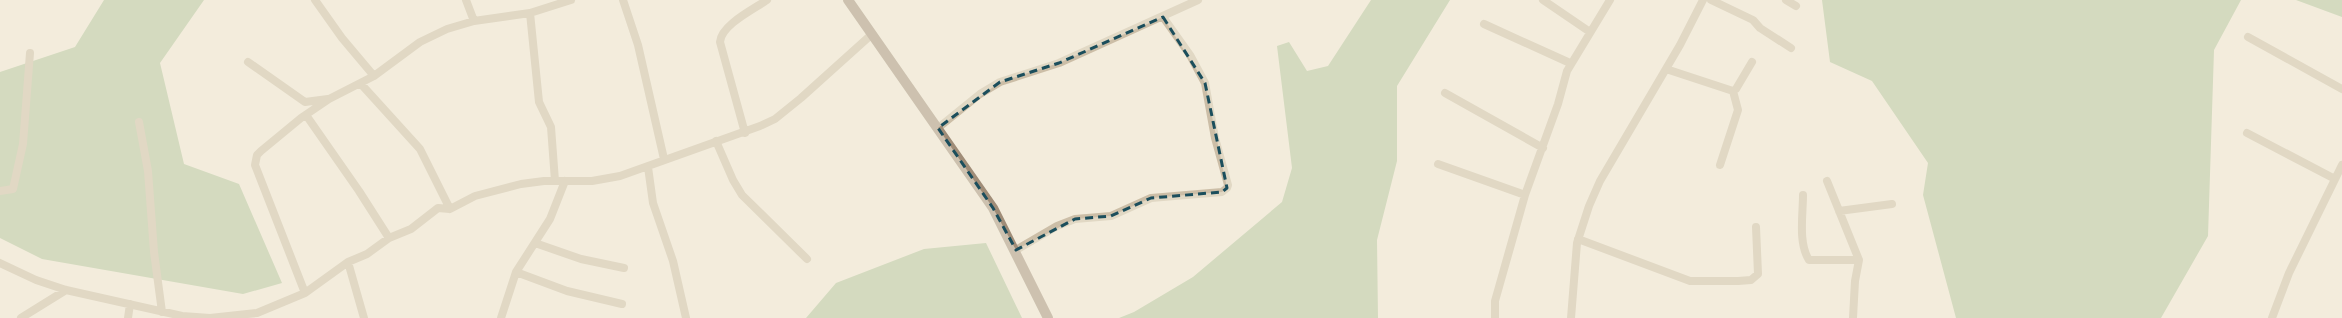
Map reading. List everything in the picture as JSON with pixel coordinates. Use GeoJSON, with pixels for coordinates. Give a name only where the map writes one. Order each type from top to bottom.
{"type":"FeatureCollection","features":[{"type":"Feature","properties":{"kind":"street"},"geometry":{"type":"LineString","coordinates":[[315,0],[342,38],[374,76]]}},
{"type":"Feature","properties":{"kind":"street"},"geometry":{"type":"LineString","coordinates":[[466,0],[474,21]]}},
{"type":"Feature","properties":{"kind":"street"},"geometry":{"type":"LineString","coordinates":[[305,293],[255,165],[255,160],[261,151],[306,115],[329,99],[361,84],[374,76],[420,42],[447,29],[474,21],[530,13],[571,0]]}},
{"type":"Feature","properties":{"kind":"street"},"geometry":{"type":"LineString","coordinates":[[623,0],[638,45],[664,159]]}},
{"type":"Feature","properties":{"kind":"street"},"geometry":{"type":"LineString","coordinates":[[745,133],[720,42],[720,36],[728,27],[767,0]]}},
{"type":"Feature","properties":{"kind":"street"},"geometry":{"type":"LineString","coordinates":[[848,0],[993,208],[1016,250],[1048,318]]}},
{"type":"Feature","properties":{"kind":"street"},"geometry":{"type":"LineString","coordinates":[[938,128],[980,94],[1000,82],[1059,63],[1164,17],[1198,0]]}},
{"type":"Feature","properties":{"kind":"street"},"geometry":{"type":"LineString","coordinates":[[1543,0],[1590,32]]}},
{"type":"Feature","properties":{"kind":"street"},"geometry":{"type":"LineString","coordinates":[[1495,318],[1495,301],[1525,195],[1543,148],[1570,63],[1610,0]]}},
{"type":"Feature","properties":{"kind":"street"},"geometry":{"type":"LineString","coordinates":[[1571,318],[1574,266],[1578,240],[1588,206],[1600,181],[1666,69],[1703,0]]}},
{"type":"Feature","properties":{"kind":"street"},"geometry":{"type":"LineString","coordinates":[[1711,0],[1753,20],[1760,28],[1791,48]]}},
{"type":"Feature","properties":{"kind":"street"},"geometry":{"type":"LineString","coordinates":[[1786,0],[1796,6]]}},
{"type":"Feature","properties":{"kind":"street"},"geometry":{"type":"LineString","coordinates":[[530,13],[539,102],[551,127],[555,181]]}},
{"type":"Feature","properties":{"kind":"street"},"geometry":{"type":"LineString","coordinates":[[1016,250],[1057,226],[1075,219],[1111,216],[1151,198],[1222,192],[1227,188],[1228,185],[1215,138],[1205,83],[1190,55],[1164,17]]}},
{"type":"Feature","properties":{"kind":"street"},"geometry":{"type":"LineString","coordinates":[[1484,24],[1570,63]]}},
{"type":"Feature","properties":{"kind":"street"},"geometry":{"type":"LineString","coordinates":[[0,262],[36,280],[66,290],[182,317],[210,318],[253,316],[305,293],[348,262],[367,254],[389,238],[411,229],[438,208],[450,209],[495,190],[521,184],[555,181],[592,181],[620,176],[716,141],[745,133],[775,119],[871,35]]}},
{"type":"Feature","properties":{"kind":"street"},"geometry":{"type":"LineString","coordinates":[[2248,37],[2342,89]]}},
{"type":"Feature","properties":{"kind":"street"},"geometry":{"type":"LineString","coordinates":[[0,191],[13,189],[23,144],[30,53]]}},
{"type":"Feature","properties":{"kind":"street"},"geometry":{"type":"LineString","coordinates":[[248,62],[305,102],[329,99]]}},
{"type":"Feature","properties":{"kind":"street"},"geometry":{"type":"LineString","coordinates":[[1733,91],[1736,89],[1752,62]]}},
{"type":"Feature","properties":{"kind":"street"},"geometry":{"type":"LineString","coordinates":[[1666,69],[1733,91]]}},
{"type":"Feature","properties":{"kind":"street"},"geometry":{"type":"LineString","coordinates":[[361,84],[425,156],[450,209]]}},
{"type":"Feature","properties":{"kind":"street"},"geometry":{"type":"LineString","coordinates":[[1720,165],[1738,110],[1733,91]]}},
{"type":"Feature","properties":{"kind":"street"},"geometry":{"type":"LineString","coordinates":[[1445,93],[1543,148]]}},
{"type":"Feature","properties":{"kind":"street"},"geometry":{"type":"LineString","coordinates":[[306,115],[359,191],[389,238]]}},
{"type":"Feature","properties":{"kind":"street"},"geometry":{"type":"LineString","coordinates":[[139,122],[148,171],[154,252],[162,312]]}},
{"type":"Feature","properties":{"kind":"street"},"geometry":{"type":"LineString","coordinates":[[2247,133],[2335,179]]}},
{"type":"Feature","properties":{"kind":"street"},"geometry":{"type":"LineString","coordinates":[[716,141],[732,180],[742,195],[807,259]]}},
{"type":"Feature","properties":{"kind":"street"},"geometry":{"type":"LineString","coordinates":[[1438,164],[1525,195]]}},
{"type":"Feature","properties":{"kind":"street"},"geometry":{"type":"LineString","coordinates":[[2272,318],[2289,273],[2342,165]]}},
{"type":"Feature","properties":{"kind":"street"},"geometry":{"type":"LineString","coordinates":[[648,167],[653,203],[673,261],[686,318]]}},
{"type":"Feature","properties":{"kind":"street"},"geometry":{"type":"LineString","coordinates":[[501,318],[516,272],[553,213],[565,181]]}},
{"type":"Feature","properties":{"kind":"street"},"geometry":{"type":"LineString","coordinates":[[1827,181],[1859,260],[1855,281],[1853,318]]}},
{"type":"Feature","properties":{"kind":"street"},"geometry":{"type":"LineString","coordinates":[[1803,195],[1803,244],[1805,254],[1809,260],[1859,260]]}},
{"type":"Feature","properties":{"kind":"street"},"geometry":{"type":"LineString","coordinates":[[1839,211],[1892,204]]}},
{"type":"Feature","properties":{"kind":"street"},"geometry":{"type":"LineString","coordinates":[[1578,240],[1690,280],[1700,282],[1738,281],[1751,280],[1758,274],[1756,227]]}},
{"type":"Feature","properties":{"kind":"street"},"geometry":{"type":"LineString","coordinates":[[535,243],[581,259],[624,268]]}},
{"type":"Feature","properties":{"kind":"street"},"geometry":{"type":"LineString","coordinates":[[348,262],[364,318]]}},
{"type":"Feature","properties":{"kind":"street"},"geometry":{"type":"LineString","coordinates":[[516,272],[567,290],[622,304]]}},
{"type":"Feature","properties":{"kind":"street"},"geometry":{"type":"LineString","coordinates":[[20,318],[66,290]]}},
{"type":"Feature","properties":{"kind":"street"},"geometry":{"type":"LineString","coordinates":[[128,318],[130,304]]}},
{"type":"Feature","properties":{"kind":"highlighted area"},"geometry":{"type":"Polygon","coordinates":[[[1163,17],[1205,83],[1227,188],[1222,192],[1151,198],[1111,216],[1075,219],[1016,250],[993,208],[938,128],[1000,82],[1059,63],[1163,17]]]}},
{"type":"Feature","properties":{"kind":"green space"},"geometry":{"type":"Polygon","coordinates":[[[104,0],[204,0],[160,63],[184,164],[239,184],[282,283],[243,294],[42,259],[0,238],[0,72],[75,47],[104,0]]]}},
{"type":"Feature","properties":{"kind":"green space"},"geometry":{"type":"Polygon","coordinates":[[[1371,0],[1450,0],[1397,86],[1397,161],[1377,240],[1378,318],[1119,318],[1134,312],[1193,277],[1282,202],[1292,168],[1277,46],[1289,42],[1307,71],[1328,66],[1371,0]]]}},
{"type":"Feature","properties":{"kind":"green space"},"geometry":{"type":"Polygon","coordinates":[[[1822,0],[2241,0],[2214,50],[2208,236],[2161,318],[1956,318],[1923,195],[1928,163],[1872,81],[1830,62],[1822,0]]]}},
{"type":"Feature","properties":{"kind":"green space"},"geometry":{"type":"Polygon","coordinates":[[[2296,0],[2342,0],[2342,17],[2296,0]]]}},
{"type":"Feature","properties":{"kind":"green space"},"geometry":{"type":"Polygon","coordinates":[[[986,243],[1022,318],[806,318],[836,283],[924,249],[986,243]]]}}]}
